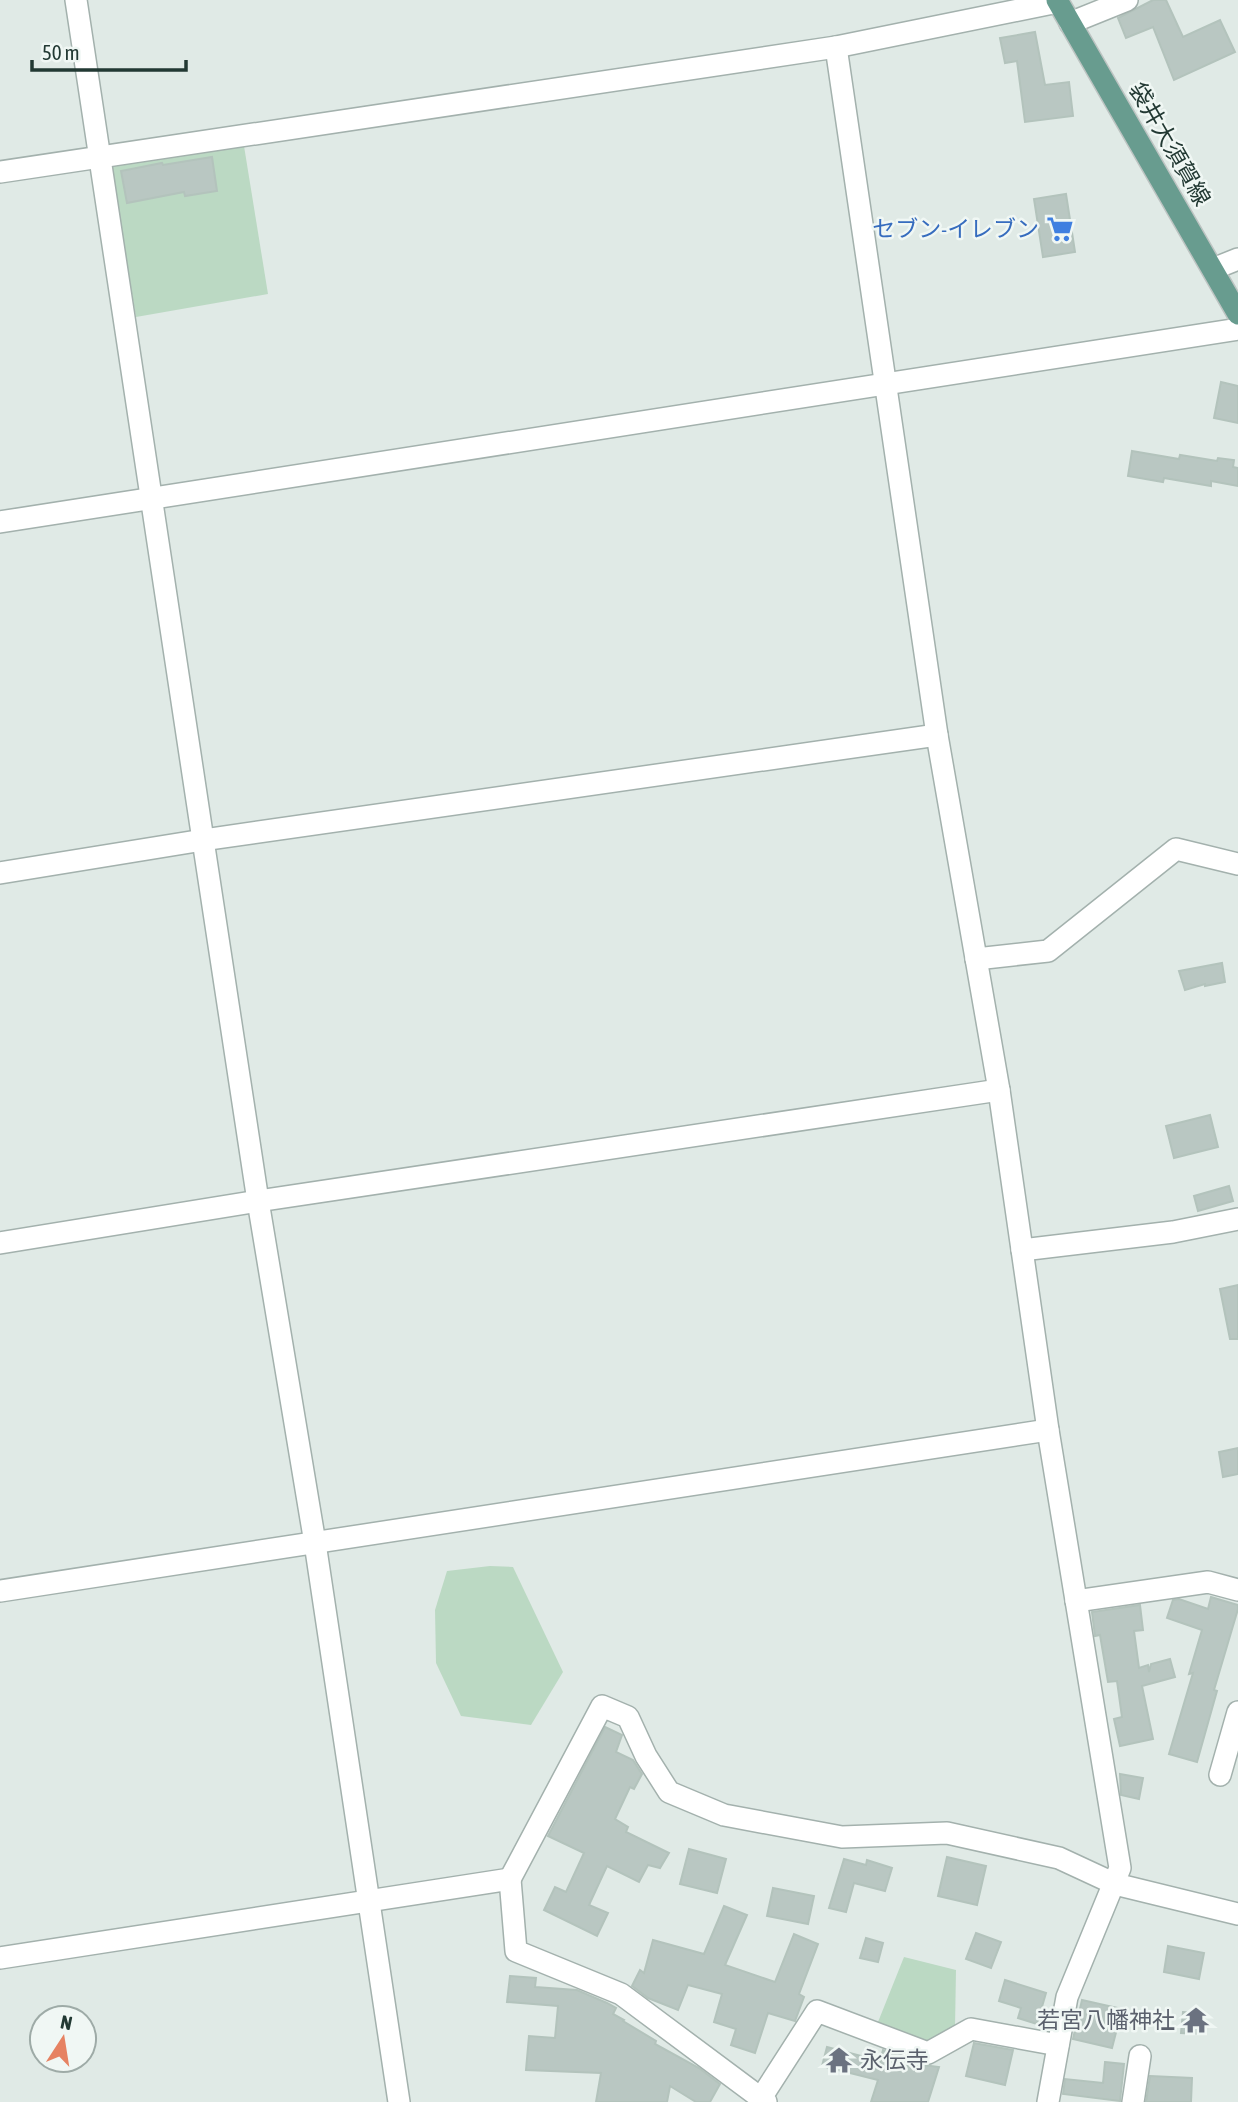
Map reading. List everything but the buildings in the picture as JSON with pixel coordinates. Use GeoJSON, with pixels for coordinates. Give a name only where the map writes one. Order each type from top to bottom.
{"type":"FeatureCollection","features":[{"type":"Feature","properties":{"kind":"main road","name":"袋井大須賀線"},"geometry":{"type":"LineString","coordinates":[[1058,1],[1238,314]]}},
{"type":"Feature","properties":{"kind":"street"},"geometry":{"type":"LineString","coordinates":[[76,0],[258,1201],[315,1543],[399,2102]]}},
{"type":"Feature","properties":{"kind":"street"},"geometry":{"type":"LineString","coordinates":[[1070,23],[1127,0]]}},
{"type":"Feature","properties":{"kind":"street"},"geometry":{"type":"LineString","coordinates":[[0,172],[836,47],[1058,1]]}},
{"type":"Feature","properties":{"kind":"street"},"geometry":{"type":"LineString","coordinates":[[836,47],[937,735],[999,1090],[1048,1430],[1120,1868],[1067,1997],[1048,2102]]}},
{"type":"Feature","properties":{"kind":"street"},"geometry":{"type":"LineString","coordinates":[[1213,270],[1238,259]]}},
{"type":"Feature","properties":{"kind":"street"},"geometry":{"type":"LineString","coordinates":[[0,522],[1238,329]]}},
{"type":"Feature","properties":{"kind":"street"},"geometry":{"type":"LineString","coordinates":[[0,873],[203,840],[937,735]]}},
{"type":"Feature","properties":{"kind":"street"},"geometry":{"type":"LineString","coordinates":[[976,959],[1048,951],[1176,849],[1238,864]]}},
{"type":"Feature","properties":{"kind":"street"},"geometry":{"type":"LineString","coordinates":[[0,1243],[258,1201],[999,1090]]}},
{"type":"Feature","properties":{"kind":"street"},"geometry":{"type":"LineString","coordinates":[[1022,1250],[1173,1232],[1238,1219]]}},
{"type":"Feature","properties":{"kind":"street"},"geometry":{"type":"LineString","coordinates":[[0,1591],[1048,1430]]}},
{"type":"Feature","properties":{"kind":"street"},"geometry":{"type":"LineString","coordinates":[[1076,1601],[1208,1582],[1238,1590]]}},
{"type":"Feature","properties":{"kind":"street"},"geometry":{"type":"LineString","coordinates":[[1058,2045],[971,2029],[928,2053],[817,2011],[764,2100],[621,1994],[516,1951],[510,1879],[602,1706],[628,1717],[646,1756],[669,1792],[724,1815],[842,1837],[947,1833],[1059,1858],[1115,1884],[1238,1914]]}},
{"type":"Feature","properties":{"kind":"street"},"geometry":{"type":"LineString","coordinates":[[1220,1775],[1238,1713]]}},
{"type":"Feature","properties":{"kind":"street"},"geometry":{"type":"LineString","coordinates":[[0,1958],[510,1879]]}},
{"type":"Feature","properties":{"kind":"street"},"geometry":{"type":"LineString","coordinates":[[1133,2102],[1140,2056]]}},
{"type":"Feature","properties":{"kind":"green space"},"geometry":{"type":"Polygon","coordinates":[[[244,146],[268,294],[136,317],[110,165],[244,146]]]}},
{"type":"Feature","properties":{"kind":"green space"},"geometry":{"type":"Polygon","coordinates":[[[490,1566],[513,1567],[563,1672],[531,1725],[461,1716],[436,1663],[435,1610],[447,1571],[490,1566]]]}},
{"type":"Feature","properties":{"kind":"green space"},"geometry":{"type":"Polygon","coordinates":[[[904,1957],[956,1970],[955,2028],[923,2043],[878,2022],[904,1957]]]}},
{"type":"Feature","properties":{"kind":"place","name":"セブン-イレブン"},"geometry":{"type":"Point","coordinates":[1060,229]}},
{"type":"Feature","properties":{"kind":"place","name":"若宮八幡神社"},"geometry":{"type":"Point","coordinates":[1196,2020]}},
{"type":"Feature","properties":{"kind":"place","name":"永伝寺"},"geometry":{"type":"Point","coordinates":[839,2060]}}]}
